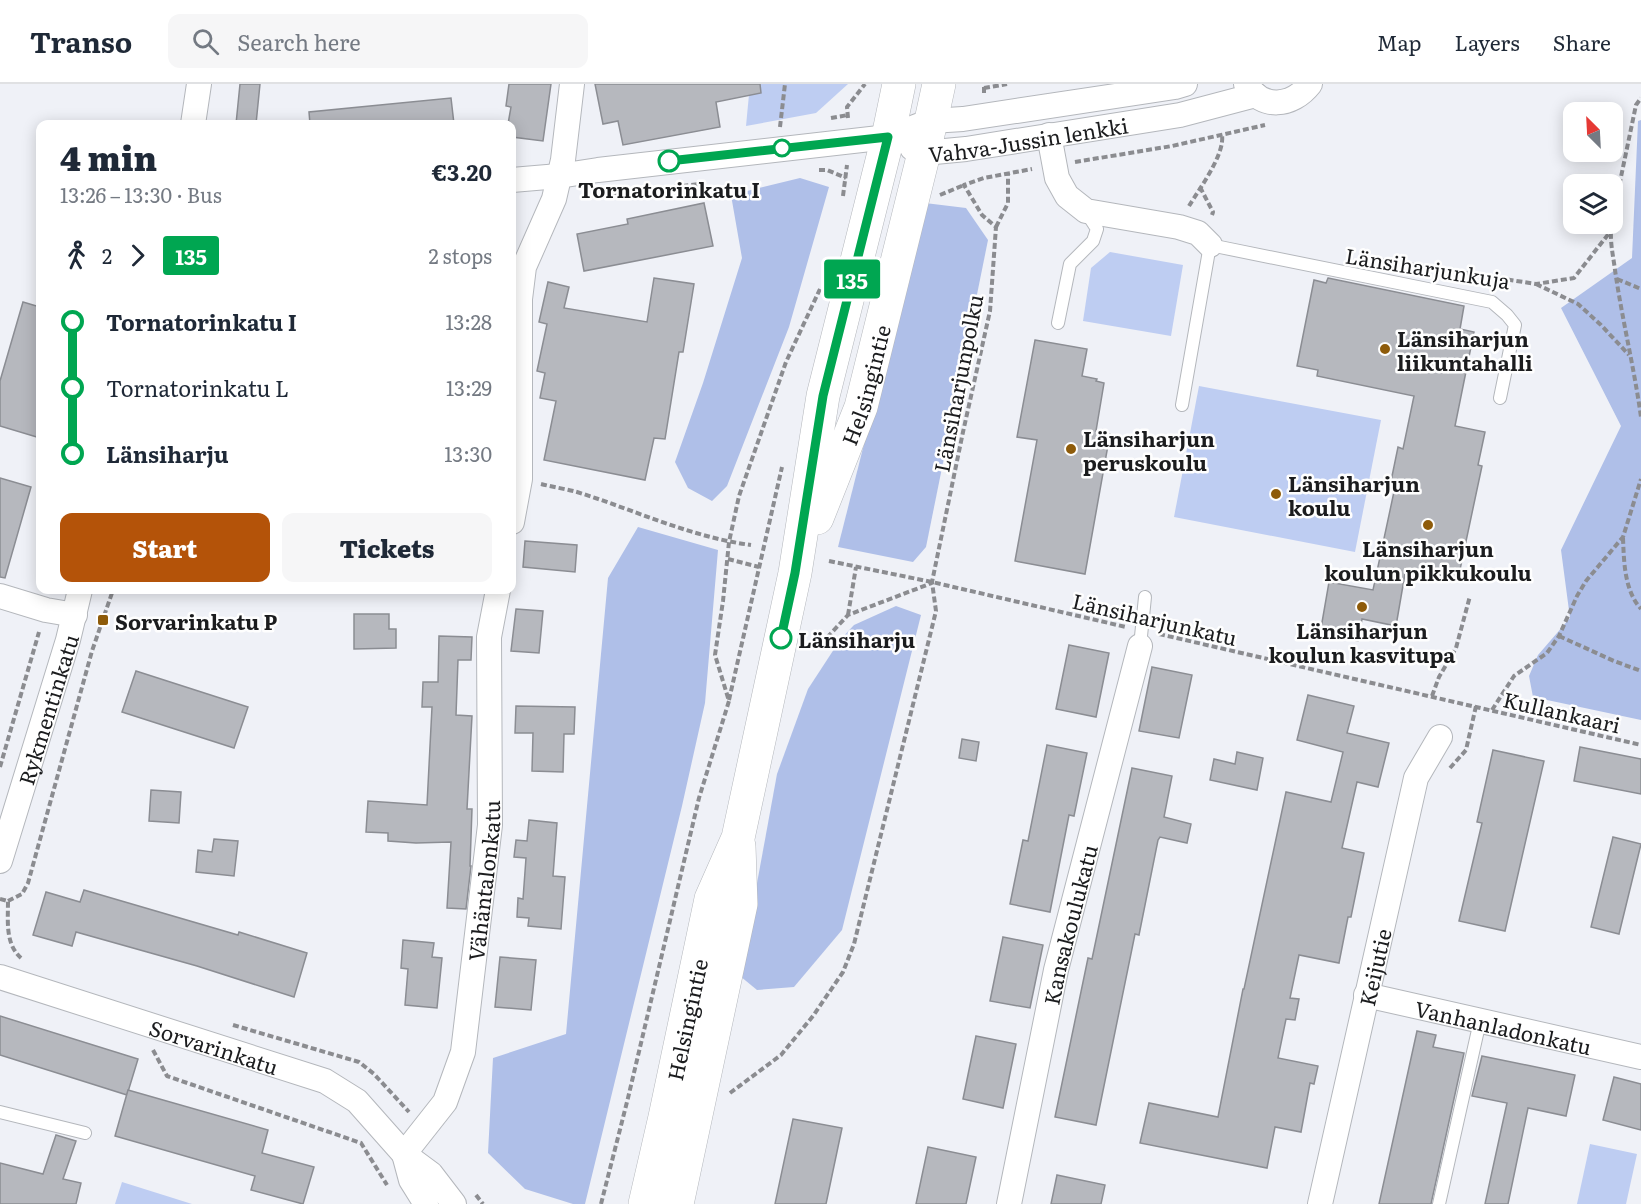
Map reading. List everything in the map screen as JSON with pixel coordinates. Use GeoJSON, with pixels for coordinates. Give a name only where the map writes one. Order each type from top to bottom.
{"type":"FeatureCollection","features":[{"type":"Feature","properties":{"kind":"main road","name":"Helsingintie"},"geometry":{"type":"LineString","coordinates":[[645,1204],[711,899],[738,838],[795,573],[860,182],[888,137],[899,84]]}},
{"type":"Feature","properties":{"kind":"main road","name":"Helsingintie"},"geometry":{"type":"LineString","coordinates":[[795,573],[861,407],[939,84]]}},
{"type":"Feature","properties":{"kind":"main road","name":"Helsingintie"},"geometry":{"type":"LineString","coordinates":[[677,1204],[741,904],[738,838]]}},
{"type":"Feature","properties":{"kind":"street"},"geometry":{"type":"LineString","coordinates":[[194,120],[199,84]]}},
{"type":"Feature","properties":{"kind":"street"},"geometry":{"type":"LineString","coordinates":[[516,500],[520,479],[522,278],[524,267],[556,187],[563,160],[572,84]]}},
{"type":"Feature","properties":{"kind":"street","name":"Vahva-Jussin lenkki"},"geometry":{"type":"LineString","coordinates":[[888,137],[931,121],[984,116],[1185,84]]}},
{"type":"Feature","properties":{"kind":"street"},"geometry":{"type":"LineString","coordinates":[[1251,90],[1272,102],[1281,102],[1298,97],[1310,84]]}},
{"type":"Feature","properties":{"kind":"street","name":"Vahva-Jussin lenkki"},"geometry":{"type":"LineString","coordinates":[[888,137],[924,153],[966,149],[1180,115],[1251,90]]}},
{"type":"Feature","properties":{"kind":"street"},"geometry":{"type":"LineString","coordinates":[[1049,135],[1057,178],[1067,196],[1086,211],[1211,234]]}},
{"type":"Feature","properties":{"kind":"street"},"geometry":{"type":"LineString","coordinates":[[516,181],[556,187],[598,170],[888,137]]}},
{"type":"Feature","properties":{"kind":"street","name":"Rykmentinkatu"},"geometry":{"type":"LineString","coordinates":[[0,861],[75,615],[79,594]]}},
{"type":"Feature","properties":{"kind":"street","name":"Vähäntalonkatu"},"geometry":{"type":"LineString","coordinates":[[404,1154],[445,1102],[463,1052],[489,825],[489,637],[497,594]]}},
{"type":"Feature","properties":{"kind":"street"},"geometry":{"type":"LineString","coordinates":[[0,596],[45,610],[75,615]]}},
{"type":"Feature","properties":{"kind":"street","name":"Kansakoulukatu"},"geometry":{"type":"LineString","coordinates":[[1009,1204],[1056,970],[1141,638]]}},
{"type":"Feature","properties":{"kind":"street","name":"Keijutie"},"geometry":{"type":"LineString","coordinates":[[1320,1204],[1416,778],[1440,736]]}},
{"type":"Feature","properties":{"kind":"street","name":"Sorvarinkatu"},"geometry":{"type":"LineString","coordinates":[[0,977],[325,1081],[357,1101],[404,1154],[431,1174],[454,1204]]}},
{"type":"Feature","properties":{"kind":"street","name":"Vanhanladonkatu"},"geometry":{"type":"LineString","coordinates":[[1366,995],[1641,1057]]}},
{"type":"Feature","properties":{"kind":"street","name":"Sorvarinkatu"},"geometry":{"type":"LineString","coordinates":[[404,1154],[411,1180],[426,1204]]}},
{"type":"Feature","properties":{"kind":"lane"},"geometry":{"type":"LineString","coordinates":[[1058,323],[1070,264],[1093,241],[1097,228],[1086,211]]}},
{"type":"Feature","properties":{"kind":"lane"},"geometry":{"type":"LineString","coordinates":[[1182,405],[1211,234],[1492,302],[1507,315],[1515,326],[1500,398]]}},
{"type":"Feature","properties":{"kind":"lane"},"geometry":{"type":"LineString","coordinates":[[1141,638],[1145,597]]}},
{"type":"Feature","properties":{"kind":"lane"},"geometry":{"type":"LineString","coordinates":[[1439,1204],[1480,1021]]}},
{"type":"Feature","properties":{"kind":"lane"},"geometry":{"type":"LineString","coordinates":[[0,1112],[85,1133]]}},
{"type":"Feature","properties":{"kind":"path"},"geometry":{"type":"LineString","coordinates":[[780,127],[785,84]]}},
{"type":"Feature","properties":{"kind":"path"},"geometry":{"type":"LineString","coordinates":[[860,182],[849,141],[847,107],[865,84]]}},
{"type":"Feature","properties":{"kind":"path"},"geometry":{"type":"LineString","coordinates":[[984,88],[1007,84]]}},
{"type":"Feature","properties":{"kind":"path"},"geometry":{"type":"LineString","coordinates":[[1623,174],[1641,98]]}},
{"type":"Feature","properties":{"kind":"path"},"geometry":{"type":"LineString","coordinates":[[913,196],[931,199],[984,178],[1172,146],[1272,124]]}},
{"type":"Feature","properties":{"kind":"path"},"geometry":{"type":"LineString","coordinates":[[1185,214],[1220,153],[1222,135]]}},
{"type":"Feature","properties":{"kind":"path"},"geometry":{"type":"LineString","coordinates":[[809,170],[826,170],[860,182]]}},
{"type":"Feature","properties":{"kind":"path","name":"Länsiharjunpolku"},"geometry":{"type":"LineString","coordinates":[[726,1096],[781,1055],[813,1016],[843,972],[854,944],[936,611],[932,582],[990,311],[996,227],[1008,203],[1008,173]]}},
{"type":"Feature","properties":{"kind":"path"},"geometry":{"type":"LineString","coordinates":[[842,201],[860,182]]}},
{"type":"Feature","properties":{"kind":"path"},"geometry":{"type":"LineString","coordinates":[[556,187],[600,197],[706,183]]}},
{"type":"Feature","properties":{"kind":"path"},"geometry":{"type":"LineString","coordinates":[[964,185],[982,215],[996,227]]}},
{"type":"Feature","properties":{"kind":"path"},"geometry":{"type":"LineString","coordinates":[[1200,187],[1213,212],[1211,234]]}},
{"type":"Feature","properties":{"kind":"path","name":"Länsiharjunkuja"},"geometry":{"type":"LineString","coordinates":[[1383,260],[1536,284],[1574,278],[1608,234]]}},
{"type":"Feature","properties":{"kind":"path"},"geometry":{"type":"LineString","coordinates":[[1610,234],[1629,355],[1639,386],[1641,417]]}},
{"type":"Feature","properties":{"kind":"path"},"geometry":{"type":"LineString","coordinates":[[729,701],[715,655],[729,542],[739,496],[786,362],[825,279],[819,302]]}},
{"type":"Feature","properties":{"kind":"path"},"geometry":{"type":"LineString","coordinates":[[1616,279],[1641,289]]}},
{"type":"Feature","properties":{"kind":"path"},"geometry":{"type":"LineString","coordinates":[[1536,284],[1578,304],[1629,355]]}},
{"type":"Feature","properties":{"kind":"path"},"geometry":{"type":"LineString","coordinates":[[601,1204],[699,798],[729,701],[783,463]]}},
{"type":"Feature","properties":{"kind":"path"},"geometry":{"type":"LineString","coordinates":[[520,479],[576,492],[665,524],[729,542],[751,545]]}},
{"type":"Feature","properties":{"kind":"path"},"geometry":{"type":"LineString","coordinates":[[1641,479],[1623,537],[1624,564],[1629,586],[1641,609]]}},
{"type":"Feature","properties":{"kind":"path"},"geometry":{"type":"LineString","coordinates":[[1492,710],[1514,676],[1547,653],[1559,636],[1586,581],[1623,537]]}},
{"type":"Feature","properties":{"kind":"path"},"geometry":{"type":"LineString","coordinates":[[728,560],[759,567]]}},
{"type":"Feature","properties":{"kind":"path","name":"Länsiharjunkatu"},"geometry":{"type":"LineString","coordinates":[[829,561],[932,582],[1141,638],[1476,706]]}},
{"type":"Feature","properties":{"kind":"path"},"geometry":{"type":"LineString","coordinates":[[848,615],[856,567]]}},
{"type":"Feature","properties":{"kind":"path"},"geometry":{"type":"LineString","coordinates":[[820,644],[848,615],[932,582]]}},
{"type":"Feature","properties":{"kind":"path"},"geometry":{"type":"LineString","coordinates":[[8,901],[22,894],[28,883],[92,651],[112,594]]}},
{"type":"Feature","properties":{"kind":"path"},"geometry":{"type":"LineString","coordinates":[[1432,696],[1439,677],[1456,648],[1470,596]]}},
{"type":"Feature","properties":{"kind":"path"},"geometry":{"type":"LineString","coordinates":[[0,767],[45,610]]}},
{"type":"Feature","properties":{"kind":"path"},"geometry":{"type":"LineString","coordinates":[[1559,636],[1641,671]]}},
{"type":"Feature","properties":{"kind":"path","name":"Kullankaari"},"geometry":{"type":"LineString","coordinates":[[1476,706],[1641,745]]}},
{"type":"Feature","properties":{"kind":"path"},"geometry":{"type":"LineString","coordinates":[[150,1044],[167,1076],[361,1143],[388,1187]]}},
{"type":"Feature","properties":{"kind":"shaded area"},"geometry":{"type":"Polygon","coordinates":[[[750,84],[848,84],[816,113],[746,126],[750,84]]]}},
{"type":"Feature","properties":{"kind":"shaded area"},"geometry":{"type":"Polygon","coordinates":[[[1641,120],[1641,720],[1533,697],[1529,676],[1538,655],[1570,618],[1561,550],[1621,426],[1561,308],[1632,258],[1638,121],[1641,120]]]}},
{"type":"Feature","properties":{"kind":"shaded area"},"geometry":{"type":"Polygon","coordinates":[[[800,178],[829,187],[789,327],[727,486],[712,501],[688,488],[675,462],[703,383],[742,258],[731,195],[800,178]]]}},
{"type":"Feature","properties":{"kind":"shaded area"},"geometry":{"type":"Polygon","coordinates":[[[925,203],[966,208],[988,240],[926,547],[913,562],[838,547],[925,203]]]}},
{"type":"Feature","properties":{"kind":"shaded area"},"geometry":{"type":"Polygon","coordinates":[[[1110,252],[1183,265],[1171,336],[1083,321],[1091,268],[1110,252]]]}},
{"type":"Feature","properties":{"kind":"shaded area"},"geometry":{"type":"Polygon","coordinates":[[[1199,386],[1381,420],[1355,552],[1174,517],[1199,386]]]}},
{"type":"Feature","properties":{"kind":"shaded area"},"geometry":{"type":"Polygon","coordinates":[[[638,527],[718,550],[705,703],[585,1204],[573,1204],[525,1189],[488,1153],[493,1058],[566,1034],[608,578],[638,527]]]}},
{"type":"Feature","properties":{"kind":"shaded area"},"geometry":{"type":"Polygon","coordinates":[[[896,606],[921,615],[842,930],[794,987],[757,990],[740,976],[777,774],[808,689],[840,640],[854,625],[896,606]]]}},
{"type":"Feature","properties":{"kind":"shaded area"},"geometry":{"type":"Polygon","coordinates":[[[1590,1144],[1637,1154],[1626,1204],[1577,1204],[1590,1144]]]}},
{"type":"Feature","properties":{"kind":"shaded area"},"geometry":{"type":"Polygon","coordinates":[[[122,1182],[192,1204],[115,1204],[122,1182]]]}},
{"type":"Feature","properties":{"kind":"building"},"geometry":{"type":"Polygon","coordinates":[[[240,84],[260,84],[256,120],[236,120],[240,84]]]}},
{"type":"Feature","properties":{"kind":"building"},"geometry":{"type":"Polygon","coordinates":[[[509,84],[551,84],[543,141],[516,138],[516,120],[509,120],[511,107],[506,106],[509,84]]]}},
{"type":"Feature","properties":{"kind":"building"},"geometry":{"type":"Polygon","coordinates":[[[595,84],[760,84],[761,93],[716,102],[720,127],[623,145],[618,121],[603,124],[595,84]]]}},
{"type":"Feature","properties":{"kind":"building"},"geometry":{"type":"Polygon","coordinates":[[[451,98],[454,120],[310,120],[309,112],[451,98]]]}},
{"type":"Feature","properties":{"kind":"building"},"geometry":{"type":"Polygon","coordinates":[[[704,203],[713,246],[584,271],[577,234],[628,224],[627,219],[704,203]]]}},
{"type":"Feature","properties":{"kind":"building"},"geometry":{"type":"Polygon","coordinates":[[[654,278],[694,284],[683,352],[679,352],[665,439],[654,438],[645,480],[544,460],[556,401],[540,398],[545,373],[537,371],[547,324],[539,322],[548,282],[569,287],[564,308],[647,322],[654,278]]]}},
{"type":"Feature","properties":{"kind":"building"},"geometry":{"type":"Polygon","coordinates":[[[1328,278],[1464,306],[1460,329],[1474,332],[1455,426],[1485,432],[1478,465],[1482,466],[1458,579],[1406,568],[1396,626],[1362,619],[1358,641],[1320,634],[1329,582],[1373,590],[1395,487],[1390,486],[1398,447],[1403,449],[1414,396],[1317,376],[1318,370],[1297,366],[1314,280],[1326,283],[1328,278]]]}},
{"type":"Feature","properties":{"kind":"building"},"geometry":{"type":"Polygon","coordinates":[[[23,302],[36,306],[36,437],[0,426],[0,381],[23,302]]]}},
{"type":"Feature","properties":{"kind":"building","name":"Länsiharjun peruskoulu"},"geometry":{"type":"Polygon","coordinates":[[[1035,340],[1087,349],[1082,376],[1104,383],[1096,431],[1110,434],[1085,574],[1015,561],[1037,440],[1017,437],[1035,340]]]}},
{"type":"Feature","properties":{"kind":"building"},"geometry":{"type":"Polygon","coordinates":[[[0,478],[31,487],[5,578],[0,577],[0,478]]]}},
{"type":"Feature","properties":{"kind":"building"},"geometry":{"type":"Polygon","coordinates":[[[525,541],[577,545],[575,572],[523,567],[525,541]]]}},
{"type":"Feature","properties":{"kind":"building"},"geometry":{"type":"Polygon","coordinates":[[[516,609],[543,611],[539,653],[511,651],[516,609]]]}},
{"type":"Feature","properties":{"kind":"building"},"geometry":{"type":"Polygon","coordinates":[[[354,614],[389,614],[389,629],[396,629],[396,648],[354,649],[354,614]]]}},
{"type":"Feature","properties":{"kind":"building"},"geometry":{"type":"Polygon","coordinates":[[[439,636],[472,637],[471,660],[458,660],[456,715],[472,716],[467,809],[472,809],[471,866],[466,909],[447,908],[451,842],[388,841],[388,833],[366,832],[368,801],[427,805],[432,707],[422,707],[423,682],[438,682],[439,636]]]}},
{"type":"Feature","properties":{"kind":"building"},"geometry":{"type":"Polygon","coordinates":[[[1069,645],[1109,653],[1096,717],[1056,709],[1069,645]]]}},
{"type":"Feature","properties":{"kind":"building"},"geometry":{"type":"Polygon","coordinates":[[[1152,667],[1192,675],[1179,738],[1139,731],[1152,667]]]}},
{"type":"Feature","properties":{"kind":"building"},"geometry":{"type":"Polygon","coordinates":[[[136,671],[248,707],[234,748],[122,712],[136,671]]]}},
{"type":"Feature","properties":{"kind":"building"},"geometry":{"type":"Polygon","coordinates":[[[1308,695],[1354,706],[1347,733],[1389,743],[1378,787],[1357,782],[1342,848],[1364,853],[1339,963],[1299,955],[1290,998],[1299,999],[1295,1020],[1286,1019],[1278,1058],[1318,1066],[1314,1084],[1310,1083],[1301,1132],[1275,1127],[1267,1168],[1140,1143],[1149,1103],[1218,1117],[1286,792],[1331,802],[1343,752],[1297,740],[1308,695]]]}},
{"type":"Feature","properties":{"kind":"building"},"geometry":{"type":"Polygon","coordinates":[[[516,706],[575,707],[574,734],[564,734],[563,772],[532,771],[533,733],[515,733],[516,706]]]}},
{"type":"Feature","properties":{"kind":"building"},"geometry":{"type":"Polygon","coordinates":[[[962,739],[979,742],[976,761],[959,758],[962,739]]]}},
{"type":"Feature","properties":{"kind":"building"},"geometry":{"type":"Polygon","coordinates":[[[1047,745],[1087,753],[1074,816],[1069,815],[1050,912],[1010,904],[1023,840],[1028,841],[1047,745]]]}},
{"type":"Feature","properties":{"kind":"building"},"geometry":{"type":"Polygon","coordinates":[[[1580,747],[1641,759],[1641,794],[1574,781],[1580,747]]]}},
{"type":"Feature","properties":{"kind":"building"},"geometry":{"type":"Polygon","coordinates":[[[1493,750],[1544,761],[1505,931],[1459,921],[1482,823],[1477,822],[1493,750]]]}},
{"type":"Feature","properties":{"kind":"building"},"geometry":{"type":"Polygon","coordinates":[[[1237,752],[1263,758],[1257,790],[1210,780],[1214,759],[1235,764],[1237,752]]]}},
{"type":"Feature","properties":{"kind":"building"},"geometry":{"type":"Polygon","coordinates":[[[1132,768],[1172,776],[1164,817],[1191,824],[1187,843],[1160,837],[1158,840],[1139,935],[1135,934],[1096,1125],[1055,1117],[1088,958],[1092,959],[1132,768]]]}},
{"type":"Feature","properties":{"kind":"building"},"geometry":{"type":"Polygon","coordinates":[[[151,790],[181,792],[179,823],[149,821],[151,790]]]}},
{"type":"Feature","properties":{"kind":"building"},"geometry":{"type":"Polygon","coordinates":[[[529,820],[557,823],[553,876],[565,877],[561,929],[528,926],[529,918],[517,917],[518,898],[523,899],[526,858],[514,857],[516,840],[527,841],[529,820]]]}},
{"type":"Feature","properties":{"kind":"building"},"geometry":{"type":"Polygon","coordinates":[[[1613,837],[1641,844],[1619,934],[1591,927],[1613,837]]]}},
{"type":"Feature","properties":{"kind":"building"},"geometry":{"type":"Polygon","coordinates":[[[214,839],[238,841],[234,876],[196,872],[198,850],[212,852],[214,839]]]}},
{"type":"Feature","properties":{"kind":"building"},"geometry":{"type":"Polygon","coordinates":[[[84,890],[307,953],[294,997],[197,966],[76,932],[72,946],[33,935],[46,892],[80,902],[84,890]]]}},
{"type":"Feature","properties":{"kind":"building"},"geometry":{"type":"Polygon","coordinates":[[[1003,937],[1043,945],[1030,1008],[990,1001],[1003,937]]]}},
{"type":"Feature","properties":{"kind":"building"},"geometry":{"type":"Polygon","coordinates":[[[403,940],[434,943],[432,957],[442,958],[437,1008],[405,1005],[408,969],[401,968],[403,940]]]}},
{"type":"Feature","properties":{"kind":"building"},"geometry":{"type":"Polygon","coordinates":[[[500,957],[536,960],[531,1010],[495,1007],[500,957]]]}},
{"type":"Feature","properties":{"kind":"building"},"geometry":{"type":"Polygon","coordinates":[[[0,1016],[138,1059],[127,1095],[0,1055],[0,1016]]]}},
{"type":"Feature","properties":{"kind":"building"},"geometry":{"type":"Polygon","coordinates":[[[1417,1031],[1436,1035],[1433,1047],[1464,1053],[1431,1204],[1379,1204],[1417,1031]]]}},
{"type":"Feature","properties":{"kind":"building"},"geometry":{"type":"Polygon","coordinates":[[[976,1036],[1016,1044],[1003,1108],[963,1099],[976,1036]]]}},
{"type":"Feature","properties":{"kind":"building"},"geometry":{"type":"Polygon","coordinates":[[[1482,1056],[1575,1075],[1566,1116],[1528,1108],[1508,1204],[1485,1204],[1507,1103],[1472,1096],[1482,1056]]]}},
{"type":"Feature","properties":{"kind":"building"},"geometry":{"type":"Polygon","coordinates":[[[1614,1077],[1641,1084],[1641,1130],[1603,1120],[1614,1077]]]}},
{"type":"Feature","properties":{"kind":"building"},"geometry":{"type":"Polygon","coordinates":[[[128,1090],[268,1130],[262,1153],[314,1167],[303,1204],[251,1190],[255,1176],[115,1136],[128,1090]]]}},
{"type":"Feature","properties":{"kind":"building"},"geometry":{"type":"Polygon","coordinates":[[[793,1119],[842,1128],[826,1204],[775,1204],[793,1119]]]}},
{"type":"Feature","properties":{"kind":"building"},"geometry":{"type":"Polygon","coordinates":[[[56,1135],[76,1141],[63,1179],[81,1183],[76,1204],[0,1204],[0,1163],[43,1174],[56,1135]]]}},
{"type":"Feature","properties":{"kind":"building"},"geometry":{"type":"Polygon","coordinates":[[[928,1147],[976,1157],[966,1204],[916,1204],[928,1147]]]}},
{"type":"Feature","properties":{"kind":"building"},"geometry":{"type":"Polygon","coordinates":[[[1057,1175],[1105,1185],[1101,1204],[1051,1204],[1057,1175]]]}},
{"type":"Feature","properties":{"kind":"bus line","name":"135"},"geometry":{"type":"LineString","coordinates":[[669,161],[888,137],[823,396],[795,573],[781,638]]}},
{"type":"Feature","properties":{"kind":"place","name":"Tornatorinkatu I"},"geometry":{"type":"Point","coordinates":[669,161]}},
{"type":"Feature","properties":{"kind":"place","name":"Länsiharjun liikuntahalli"},"geometry":{"type":"Point","coordinates":[1385,349]}},
{"type":"Feature","properties":{"kind":"place","name":"Länsiharjun peruskoulu"},"geometry":{"type":"Point","coordinates":[1071,449]}},
{"type":"Feature","properties":{"kind":"place","name":"Länsiharjun koulu"},"geometry":{"type":"Point","coordinates":[1276,494]}},
{"type":"Feature","properties":{"kind":"place","name":"Länsiharjun koulun pikkukoulu"},"geometry":{"type":"Point","coordinates":[1428,525]}},
{"type":"Feature","properties":{"kind":"place","name":"Länsiharjun koulun kasvitupa"},"geometry":{"type":"Point","coordinates":[1362,607]}},
{"type":"Feature","properties":{"kind":"place","name":"Sorvarinkatu P"},"geometry":{"type":"Point","coordinates":[103,620]}},
{"type":"Feature","properties":{"kind":"place","name":"Länsiharju"},"geometry":{"type":"Point","coordinates":[781,638]}}]}
